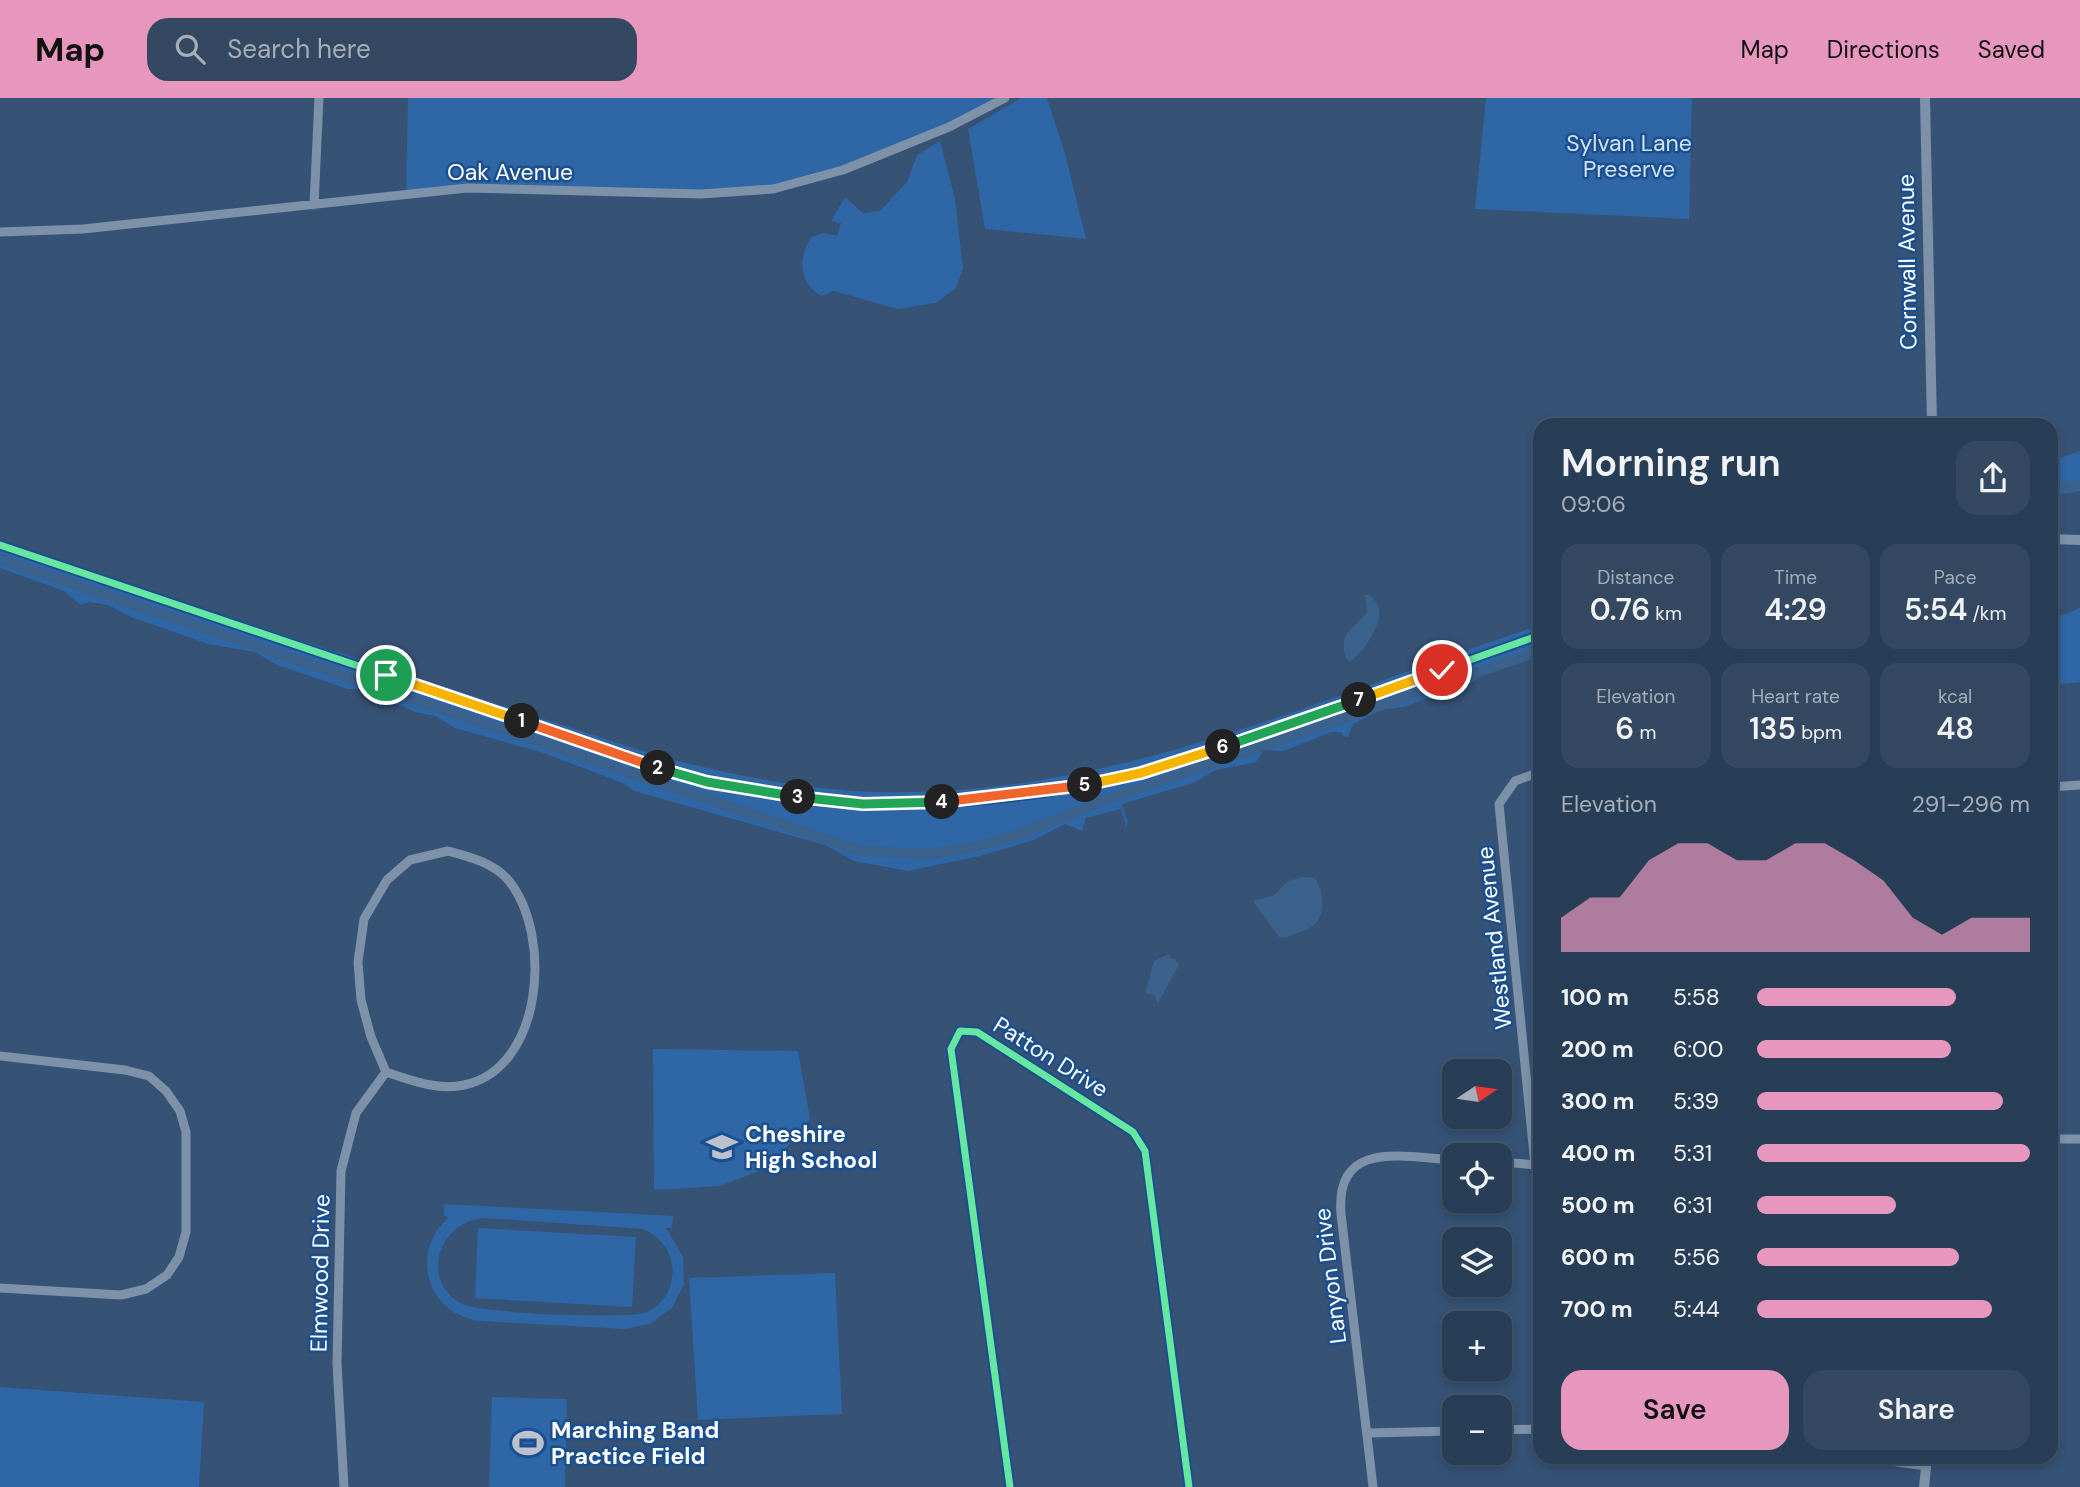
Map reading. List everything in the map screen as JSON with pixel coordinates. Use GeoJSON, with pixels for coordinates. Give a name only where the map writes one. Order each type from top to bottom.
{"type":"FeatureCollection","features":[{"type":"Feature","properties":{"kind":"street"},"geometry":{"type":"LineString","coordinates":[[314,205],[319,98]]}},
{"type":"Feature","properties":{"kind":"street","name":"Oak Avenue"},"geometry":{"type":"LineString","coordinates":[[0,232],[83,229],[467,188],[701,194],[774,189],[843,170],[949,127],[1005,98]]}},
{"type":"Feature","properties":{"kind":"street","name":"Cornwall Avenue"},"geometry":{"type":"LineString","coordinates":[[1925,98],[1932,418]]}},
{"type":"Feature","properties":{"kind":"street"},"geometry":{"type":"LineString","coordinates":[[2058,539],[2080,540]]}},
{"type":"Feature","properties":{"kind":"street","name":"Westland Avenue"},"geometry":{"type":"LineString","coordinates":[[1533,774],[1515,780],[1499,804],[1533,1119]]}},
{"type":"Feature","properties":{"kind":"street"},"geometry":{"type":"LineString","coordinates":[[2058,787],[2080,785]]}},
{"type":"Feature","properties":{"kind":"street"},"geometry":{"type":"LineString","coordinates":[[448,852],[481,860],[509,881],[530,924],[536,971],[527,1024],[504,1065],[465,1085],[421,1084],[386,1072],[371,1037],[361,1000],[358,962],[364,919],[387,880],[410,860],[448,852]]}},
{"type":"Feature","properties":{"kind":"street","name":"Patton Drive"},"geometry":{"type":"LineString","coordinates":[[1010,1487],[951,1049],[960,1031],[977,1032],[1133,1132],[1145,1151],[1189,1487]]}},
{"type":"Feature","properties":{"kind":"street"},"geometry":{"type":"LineString","coordinates":[[0,1056],[149,1076],[166,1091],[180,1111],[186,1132],[186,1232],[179,1257],[167,1275],[146,1289],[121,1295],[0,1287]]}},
{"type":"Feature","properties":{"kind":"street","name":"Elmwood Drive"},"geometry":{"type":"LineString","coordinates":[[344,1487],[337,1364],[341,1171],[356,1114],[386,1072]]}},
{"type":"Feature","properties":{"kind":"street"},"geometry":{"type":"LineString","coordinates":[[2058,1139],[2080,1139]]}},
{"type":"Feature","properties":{"kind":"street","name":"Lanyon Drive"},"geometry":{"type":"LineString","coordinates":[[1373,1487],[1343,1227],[1341,1184],[1354,1166],[1374,1158],[1442,1160]]}},
{"type":"Feature","properties":{"kind":"street"},"geometry":{"type":"LineString","coordinates":[[1512,1163],[1533,1165]]}},
{"type":"Feature","properties":{"kind":"street"},"geometry":{"type":"LineString","coordinates":[[1512,1430],[1533,1429]]}},
{"type":"Feature","properties":{"kind":"street"},"geometry":{"type":"LineString","coordinates":[[1368,1433],[1442,1431]]}},
{"type":"Feature","properties":{"kind":"street"},"geometry":{"type":"LineString","coordinates":[[1924,1487],[1927,1464]]}},
{"type":"Feature","properties":{"kind":"green space"},"geometry":{"type":"Polygon","coordinates":[[[408,98],[1005,98],[843,170],[773,189],[701,194],[467,188],[406,194],[408,98]]]}},
{"type":"Feature","properties":{"kind":"green space"},"geometry":{"type":"Polygon","coordinates":[[[1021,98],[1047,98],[1065,153],[1086,239],[985,229],[968,129],[1021,98]]]}},
{"type":"Feature","properties":{"kind":"green space","name":"Sylvan Lane Preserve"},"geometry":{"type":"Polygon","coordinates":[[[1486,98],[1692,98],[1689,219],[1475,209],[1486,98]]]}},
{"type":"Feature","properties":{"kind":"green space"},"geometry":{"type":"Polygon","coordinates":[[[940,141],[955,199],[963,268],[956,288],[936,303],[897,309],[834,291],[821,296],[814,291],[805,277],[802,261],[804,253],[812,237],[823,233],[837,236],[841,223],[831,221],[845,197],[863,213],[880,211],[907,182],[917,155],[940,141]]]}},
{"type":"Feature","properties":{"kind":"green space"},"geometry":{"type":"Polygon","coordinates":[[[2080,451],[2080,491],[2058,495],[2058,459],[2080,451]]]}},
{"type":"Feature","properties":{"kind":"green space"},"geometry":{"type":"Polygon","coordinates":[[[0,543],[658,756],[766,780],[849,791],[965,790],[1050,779],[1133,761],[1296,711],[1533,627],[1533,658],[1493,668],[1469,684],[1403,707],[1380,710],[1353,724],[1348,737],[1341,732],[1332,732],[1283,751],[1264,750],[1256,762],[1216,770],[1193,783],[1125,803],[1122,805],[1128,822],[1126,827],[1121,809],[1086,818],[1082,831],[1065,824],[1034,840],[980,856],[908,871],[854,861],[825,845],[634,791],[625,784],[544,753],[455,728],[435,716],[415,712],[365,690],[348,689],[277,665],[255,652],[208,644],[131,617],[108,605],[89,602],[81,605],[64,591],[0,568],[0,543]]]}},
{"type":"Feature","properties":{"kind":"green space"},"geometry":{"type":"Polygon","coordinates":[[[2080,608],[2080,682],[2058,684],[2058,615],[2080,608]]]}},
{"type":"Feature","properties":{"kind":"green space"},"geometry":{"type":"Polygon","coordinates":[[[653,1049],[798,1051],[810,1119],[770,1167],[720,1186],[654,1190],[653,1049]]]}},
{"type":"Feature","properties":{"kind":"green space"},"geometry":{"type":"Polygon","coordinates":[[[444,1204],[673,1216],[672,1228],[666,1228],[683,1257],[684,1284],[672,1308],[650,1324],[624,1329],[480,1321],[462,1316],[447,1307],[429,1280],[429,1247],[437,1231],[449,1217],[444,1216],[444,1204]],[[485,1218],[469,1221],[456,1229],[446,1240],[438,1267],[441,1281],[449,1293],[462,1304],[474,1307],[523,1313],[585,1315],[647,1312],[664,1299],[673,1271],[671,1258],[665,1247],[643,1229],[485,1218]]]}},
{"type":"Feature","properties":{"kind":"green space"},"geometry":{"type":"Polygon","coordinates":[[[478,1228],[636,1237],[632,1307],[475,1298],[478,1228]]]}},
{"type":"Feature","properties":{"kind":"green space"},"geometry":{"type":"Polygon","coordinates":[[[835,1273],[842,1414],[698,1420],[689,1278],[835,1273]]]}},
{"type":"Feature","properties":{"kind":"green space"},"geometry":{"type":"Polygon","coordinates":[[[0,1387],[204,1402],[199,1487],[0,1487],[0,1387]]]}},
{"type":"Feature","properties":{"kind":"green space","name":"Marching Band Practice Field"},"geometry":{"type":"Polygon","coordinates":[[[492,1397],[567,1399],[565,1487],[489,1487],[492,1397]]]}},
{"type":"Feature","properties":{"kind":"shaded area"},"geometry":{"type":"Polygon","coordinates":[[[1365,595],[1370,595],[1378,605],[1378,623],[1366,645],[1350,662],[1345,657],[1344,641],[1349,631],[1367,612],[1365,595]]]}},
{"type":"Feature","properties":{"kind":"shaded area"},"geometry":{"type":"Polygon","coordinates":[[[1302,877],[1314,878],[1317,883],[1322,901],[1321,914],[1310,928],[1287,937],[1279,937],[1253,901],[1274,895],[1288,881],[1302,877]]]}},
{"type":"Feature","properties":{"kind":"shaded area"},"geometry":{"type":"Polygon","coordinates":[[[1169,954],[1169,958],[1175,959],[1179,965],[1158,1003],[1154,995],[1145,993],[1154,961],[1169,954]]]}},
{"type":"Feature","properties":{"kind":"waterway"},"geometry":{"type":"LineString","coordinates":[[2058,488],[2080,485]]}},
{"type":"Feature","properties":{"kind":"waterway"},"geometry":{"type":"LineString","coordinates":[[0,559],[861,851],[928,854],[971,848],[1021,834],[1102,801],[1533,653]]}},
{"type":"Feature","properties":{"kind":"cycle path"},"geometry":{"type":"LineString","coordinates":[[0,545],[672,772],[729,786],[846,802],[964,801],[1023,795],[1139,774],[1215,751],[1533,637]]}},
{"type":"Feature","properties":{"kind":"cycle path"},"geometry":{"type":"LineString","coordinates":[[1010,1487],[951,1049],[960,1031],[977,1032],[1133,1132],[1145,1151],[1189,1487]]}},
{"type":"Feature","properties":{"kind":"place","name":"Cheshire High School"},"geometry":{"type":"Point","coordinates":[722,1147]}},
{"type":"Feature","properties":{"kind":"place","name":"Marching Band Practice Field"},"geometry":{"type":"Point","coordinates":[528,1443]}},
{"type":"Feature","properties":{"kind":"route"},"geometry":{"type":"LineString","coordinates":[[386,675],[707,782],[806,799],[863,804],[975,800],[1044,792],[1141,773],[1204,754],[1442,670]]}}]}
